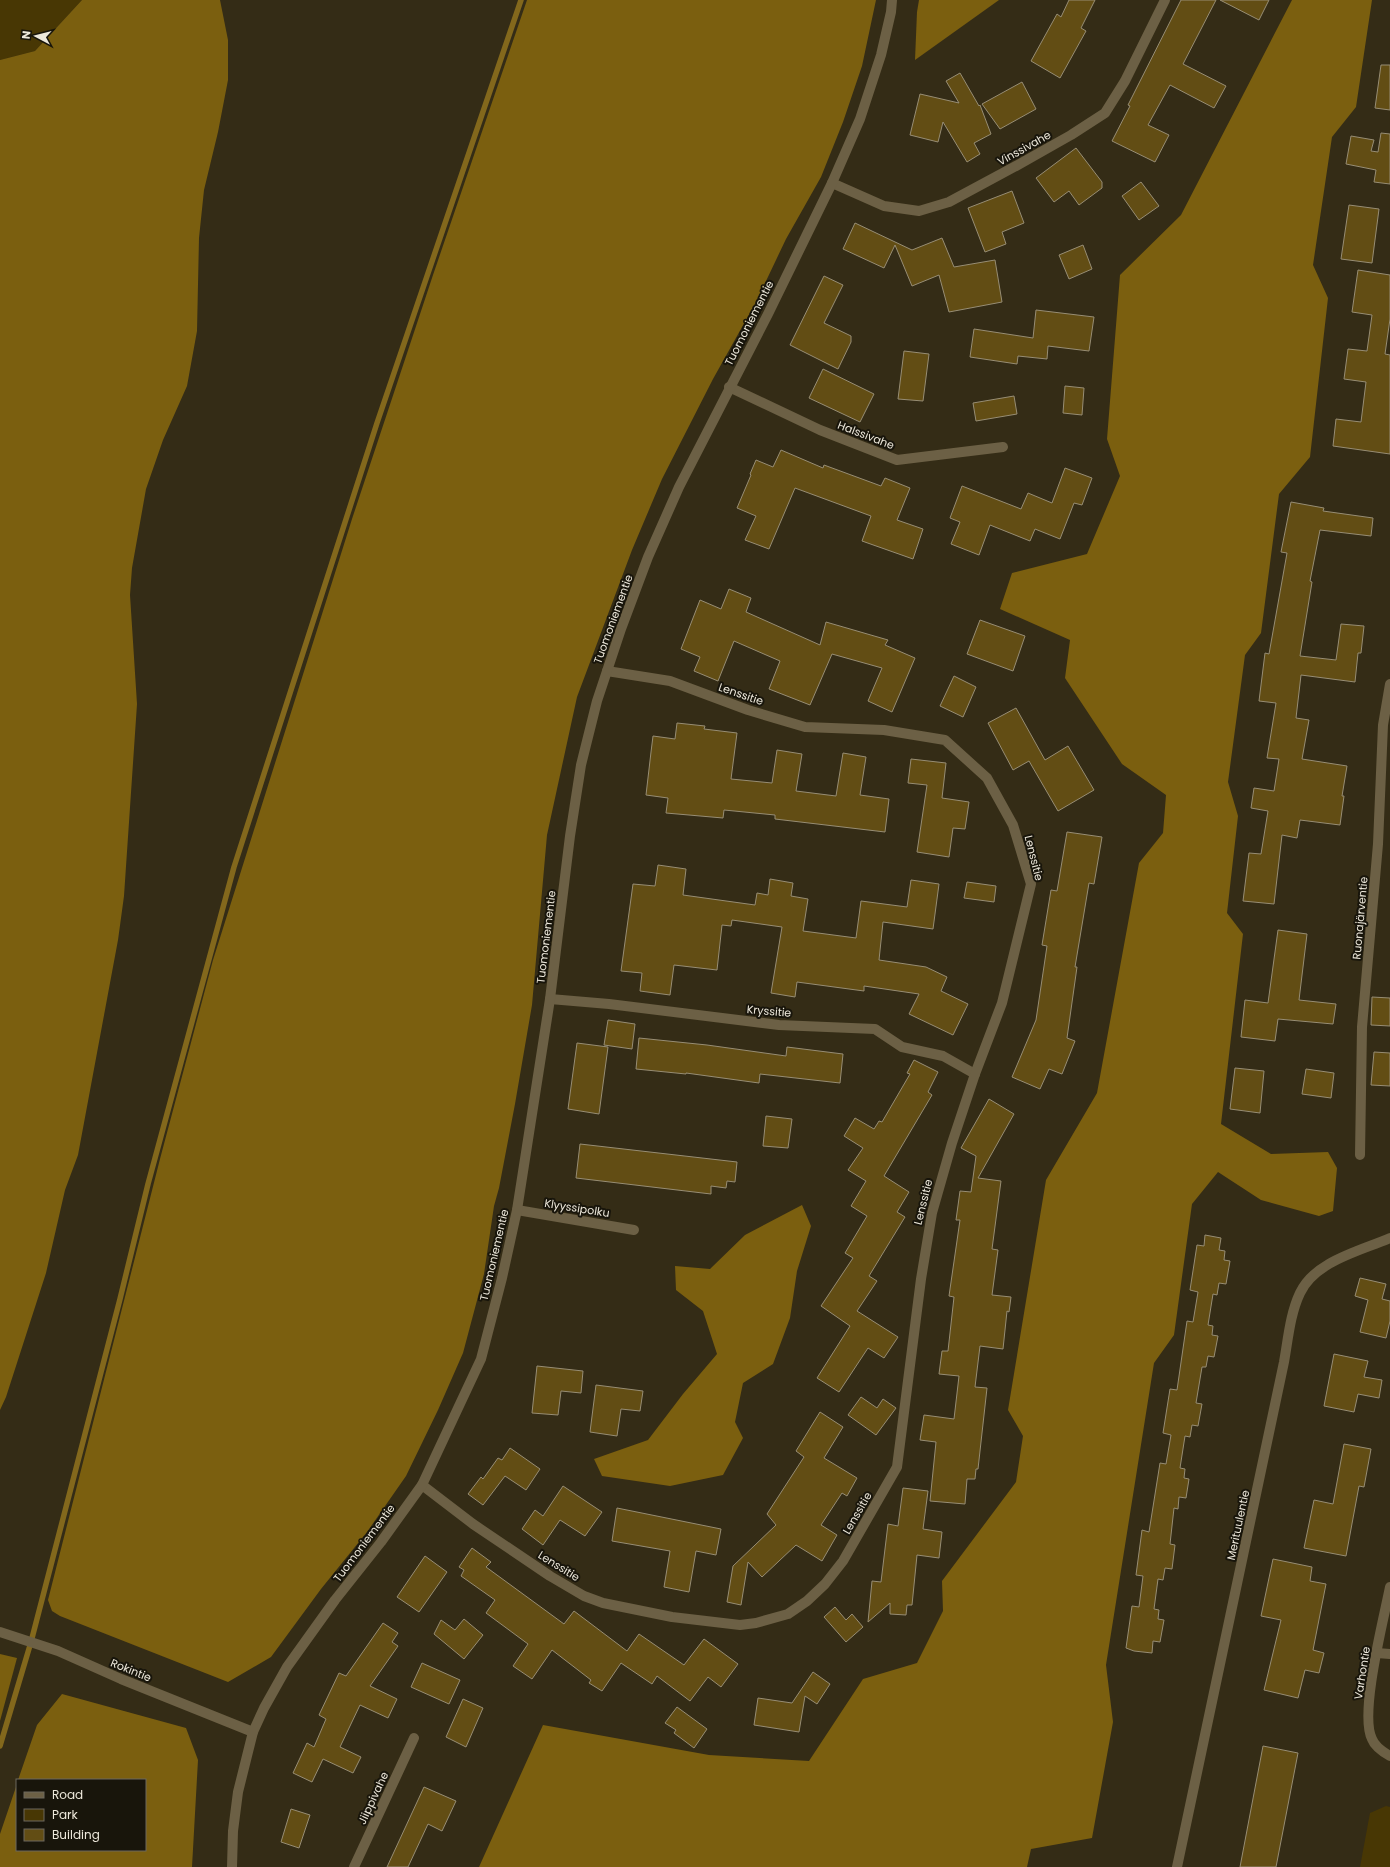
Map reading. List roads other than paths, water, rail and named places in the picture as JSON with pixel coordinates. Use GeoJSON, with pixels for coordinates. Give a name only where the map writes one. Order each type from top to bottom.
{"type":"FeatureCollection","features":[{"type":"Feature","properties":{"kind":"street","name":"Tuomoniementie"},"geometry":{"type":"LineString","coordinates":[[232,1867],[233,1831],[238,1792],[253,1732],[287,1667],[335,1600],[381,1542],[422,1485],[481,1359],[502,1278],[517,1210],[550,999],[570,836],[581,765],[597,702],[621,629],[651,550],[679,487],[768,314],[832,182],[860,119],[881,55],[891,12],[892,0]]}},
{"type":"Feature","properties":{"kind":"street","name":"Vinssivahe"},"geometry":{"type":"LineString","coordinates":[[832,182],[884,206],[919,211],[949,202],[1016,166],[1071,135],[1105,113],[1125,82],[1165,0]]}},
{"type":"Feature","properties":{"kind":"street","name":"Halssivahe"},"geometry":{"type":"LineString","coordinates":[[729,388],[820,430],[897,460],[1002,447]]}},
{"type":"Feature","properties":{"kind":"street","name":"Lenssitie"},"geometry":{"type":"LineString","coordinates":[[422,1485],[473,1524],[550,1576],[584,1596],[603,1603],[679,1618],[740,1626],[788,1614],[807,1601],[825,1584],[843,1561],[896,1467],[920,1279],[932,1213],[952,1143],[975,1074],[1002,1003],[1031,884],[1013,825],[987,778],[945,740],[884,730],[805,727],[748,710],[670,681],[607,671]]}},
{"type":"Feature","properties":{"kind":"street","name":"Ruonajärventie"},"geometry":{"type":"LineString","coordinates":[[1360,1155],[1362,1027],[1378,844],[1382,725],[1390,684]]}},
{"type":"Feature","properties":{"kind":"street","name":"Kryssitie"},"geometry":{"type":"LineString","coordinates":[[550,999],[609,1004],[779,1025],[874,1028],[902,1047],[943,1056],[975,1074]]}},
{"type":"Feature","properties":{"kind":"street","name":"Klyyssipolku"},"geometry":{"type":"LineString","coordinates":[[517,1210],[634,1230]]}},
{"type":"Feature","properties":{"kind":"street","name":"Merituulentie"},"geometry":{"type":"LineString","coordinates":[[1177,1867],[1281,1378],[1290,1328],[1300,1293],[1313,1275],[1329,1263],[1390,1238]]}},
{"type":"Feature","properties":{"kind":"street","name":"Varhontie"},"geometry":{"type":"LineString","coordinates":[[1390,1587],[1377,1653],[1368,1713],[1371,1739],[1380,1750],[1390,1756]]}},
{"type":"Feature","properties":{"kind":"street","name":"Rokintie"},"geometry":{"type":"LineString","coordinates":[[0,1632],[58,1652],[253,1732]]}},
{"type":"Feature","properties":{"kind":"street"},"geometry":{"type":"LineString","coordinates":[[1377,1653],[1390,1654]]}},
{"type":"Feature","properties":{"kind":"street","name":"Jiippivahe"},"geometry":{"type":"LineString","coordinates":[[354,1867],[414,1738]]}},
{"type":"Feature","properties":{"kind":"waterway"},"geometry":{"type":"LineString","coordinates":[[0,1746],[31,1642],[120,1299],[148,1184],[234,867],[377,423],[521,0]]}}]}
